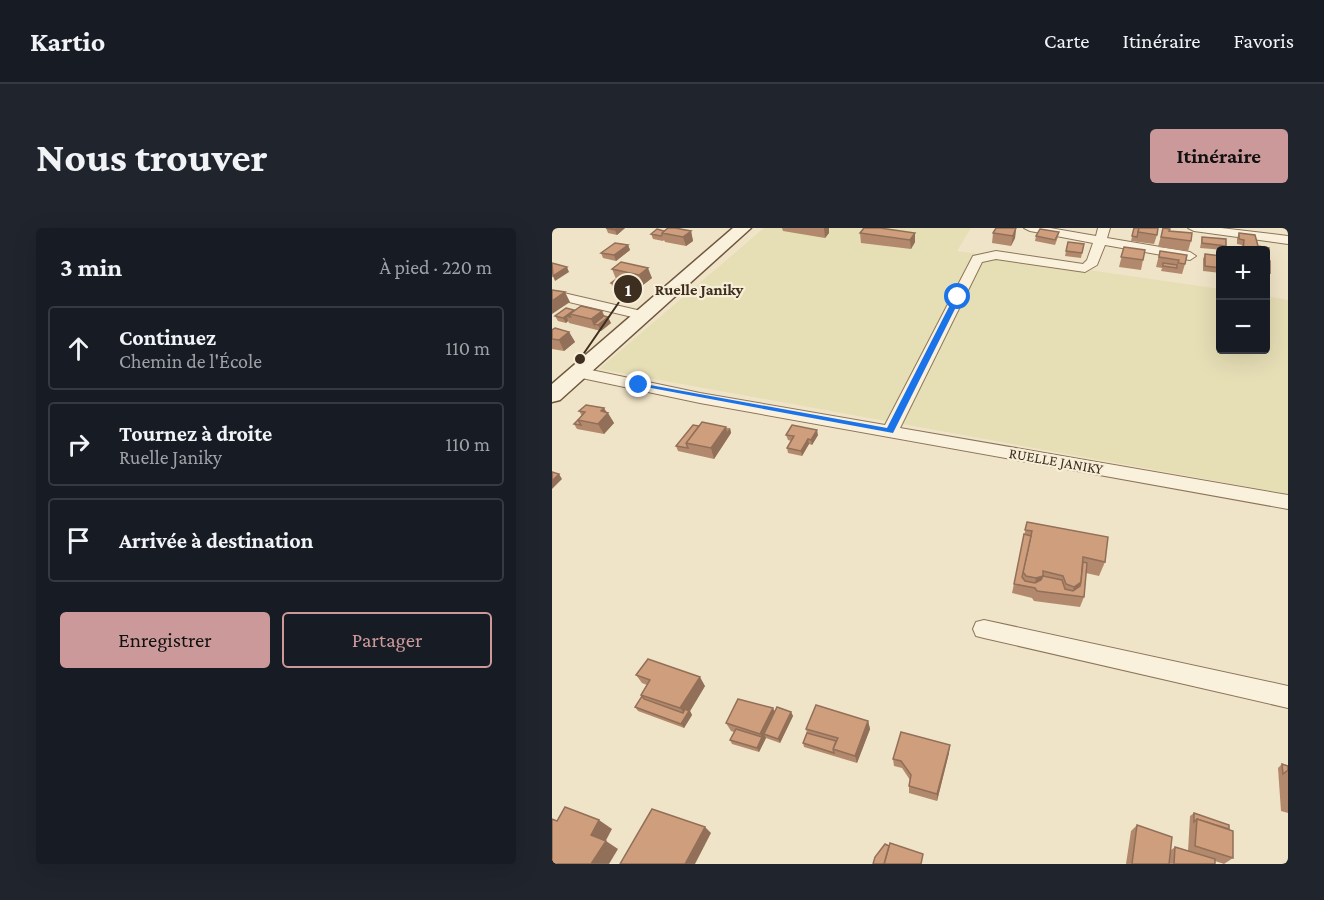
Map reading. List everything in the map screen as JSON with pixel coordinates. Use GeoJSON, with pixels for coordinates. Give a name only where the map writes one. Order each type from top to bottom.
{"type":"FeatureCollection","features":[{"type":"Feature","properties":{"kind":"street"},"geometry":{"type":"LineString","coordinates":[[552,395],[743,228]]}},
{"type":"Feature","properties":{"kind":"street"},"geometry":{"type":"LineString","coordinates":[[1030,228],[1102,234],[1190,256]]}},
{"type":"Feature","properties":{"kind":"street"},"geometry":{"type":"LineString","coordinates":[[1194,228],[1288,240]]}},
{"type":"Feature","properties":{"kind":"street"},"geometry":{"type":"LineString","coordinates":[[890,431],[977,259],[996,255],[1085,268],[1093,262],[1102,234]]}},
{"type":"Feature","properties":{"kind":"street"},"geometry":{"type":"LineString","coordinates":[[555,295],[645,316]]}},
{"type":"Feature","properties":{"kind":"street","name":"RUELLE JANIKY"},"geometry":{"type":"LineString","coordinates":[[577,372],[700,398],[1288,502]]}},
{"type":"Feature","properties":{"kind":"street"},"geometry":{"type":"LineString","coordinates":[[984,629],[1288,697]]}},
{"type":"Feature","properties":{"kind":"shaded area"},"geometry":{"type":"Polygon","coordinates":[[[764,228],[971,228],[957,251],[1216,288],[1216,354],[1270,354],[1270,297],[1288,300],[1288,494],[599,369],[764,228]]]}},
{"type":"Feature","properties":{"kind":"building"},"geometry":{"type":"Polygon","coordinates":[[[668,228],[691,231],[683,237],[662,233],[668,228]]]}},
{"type":"Feature","properties":{"kind":"building"},"geometry":{"type":"Polygon","coordinates":[[[864,228],[915,233],[910,240],[860,233],[864,228]]]}},
{"type":"Feature","properties":{"kind":"building"},"geometry":{"type":"Polygon","coordinates":[[[996,228],[1016,228],[1013,236],[993,233],[996,228]]]}},
{"type":"Feature","properties":{"kind":"building"},"geometry":{"type":"Polygon","coordinates":[[[1134,228],[1139,228],[1137,237],[1132,236],[1134,228]]]}},
{"type":"Feature","properties":{"kind":"building"},"geometry":{"type":"Polygon","coordinates":[[[1139,228],[1158,228],[1157,235],[1138,232],[1139,228]]]}},
{"type":"Feature","properties":{"kind":"building"},"geometry":{"type":"Polygon","coordinates":[[[1163,228],[1170,229],[1169,231],[1192,233],[1191,241],[1161,237],[1163,228]]]}},
{"type":"Feature","properties":{"kind":"building"},"geometry":{"type":"Polygon","coordinates":[[[657,229],[664,231],[661,236],[651,234],[657,229]]]}},
{"type":"Feature","properties":{"kind":"building"},"geometry":{"type":"Polygon","coordinates":[[[1040,229],[1059,232],[1055,240],[1036,236],[1040,229]]]}},
{"type":"Feature","properties":{"kind":"building"},"geometry":{"type":"Polygon","coordinates":[[[1239,233],[1255,235],[1258,246],[1243,246],[1244,240],[1239,239],[1239,233]]]}},
{"type":"Feature","properties":{"kind":"building"},"geometry":{"type":"Polygon","coordinates":[[[1202,237],[1226,239],[1226,246],[1202,243],[1202,237]]]}},
{"type":"Feature","properties":{"kind":"building"},"geometry":{"type":"Polygon","coordinates":[[[1068,242],[1084,244],[1082,253],[1066,251],[1068,242]]]}},
{"type":"Feature","properties":{"kind":"building"},"geometry":{"type":"Polygon","coordinates":[[[615,243],[628,245],[614,255],[601,253],[615,243]]]}},
{"type":"Feature","properties":{"kind":"building"},"geometry":{"type":"Polygon","coordinates":[[[1124,247],[1145,250],[1143,260],[1121,257],[1124,247]]]}},
{"type":"Feature","properties":{"kind":"building"},"geometry":{"type":"Polygon","coordinates":[[[1160,251],[1187,255],[1185,264],[1178,263],[1179,260],[1159,257],[1160,251]]]}},
{"type":"Feature","properties":{"kind":"building"},"geometry":{"type":"Polygon","coordinates":[[[1205,254],[1216,255],[1216,267],[1205,266],[1205,254]]]}},
{"type":"Feature","properties":{"kind":"building"},"geometry":{"type":"Polygon","coordinates":[[[621,262],[648,268],[639,275],[612,269],[621,262]]]}},
{"type":"Feature","properties":{"kind":"building"},"geometry":{"type":"Polygon","coordinates":[[[552,263],[567,267],[553,276],[552,263]]]}},
{"type":"Feature","properties":{"kind":"building"},"geometry":{"type":"Polygon","coordinates":[[[1163,263],[1177,265],[1177,268],[1163,266],[1163,263]]]}},
{"type":"Feature","properties":{"kind":"building"},"geometry":{"type":"Polygon","coordinates":[[[619,277],[634,280],[625,287],[611,283],[619,277]]]}},
{"type":"Feature","properties":{"kind":"building"},"geometry":{"type":"Polygon","coordinates":[[[552,290],[565,292],[552,301],[552,290]]]}},
{"type":"Feature","properties":{"kind":"building"},"geometry":{"type":"Polygon","coordinates":[[[581,306],[602,311],[591,319],[570,314],[581,306]]]}},
{"type":"Feature","properties":{"kind":"building"},"geometry":{"type":"Polygon","coordinates":[[[566,308],[574,310],[563,318],[555,316],[566,308]]]}},
{"type":"Feature","properties":{"kind":"building"},"geometry":{"type":"Polygon","coordinates":[[[604,316],[608,317],[598,325],[594,324],[604,316]]]}},
{"type":"Feature","properties":{"kind":"building"},"geometry":{"type":"Polygon","coordinates":[[[555,328],[569,332],[559,340],[552,339],[552,330],[555,328]]]}},
{"type":"Feature","properties":{"kind":"building"},"geometry":{"type":"Polygon","coordinates":[[[586,405],[604,408],[601,411],[608,413],[598,424],[578,420],[585,412],[579,411],[586,405]]]}},
{"type":"Feature","properties":{"kind":"building"},"geometry":{"type":"Polygon","coordinates":[[[702,422],[726,427],[711,448],[686,443],[702,422]]]}},
{"type":"Feature","properties":{"kind":"building"},"geometry":{"type":"Polygon","coordinates":[[[693,425],[699,426],[686,443],[688,448],[676,446],[693,425]]]}},
{"type":"Feature","properties":{"kind":"building"},"geometry":{"type":"Polygon","coordinates":[[[792,425],[817,430],[801,451],[787,448],[794,436],[786,435],[792,425]]]}},
{"type":"Feature","properties":{"kind":"building"},"geometry":{"type":"Polygon","coordinates":[[[552,472],[559,474],[552,481],[552,472]]]}},
{"type":"Feature","properties":{"kind":"building"},"geometry":{"type":"Polygon","coordinates":[[[1027,522],[1108,537],[1105,562],[1083,557],[1081,582],[1074,587],[1066,584],[1063,576],[1043,571],[1043,576],[1036,578],[1026,576],[1023,572],[1032,531],[1025,530],[1027,522]]]}},
{"type":"Feature","properties":{"kind":"building"},"geometry":{"type":"Polygon","coordinates":[[[1024,534],[1031,536],[1022,577],[1025,581],[1035,583],[1043,576],[1062,580],[1065,589],[1073,591],[1080,586],[1083,562],[1087,563],[1084,597],[1037,591],[1035,588],[1014,584],[1024,534]]]}},
{"type":"Feature","properties":{"kind":"building"},"geometry":{"type":"Polygon","coordinates":[[[648,659],[700,677],[680,708],[641,695],[650,680],[636,675],[648,659]]]}},
{"type":"Feature","properties":{"kind":"building"},"geometry":{"type":"Polygon","coordinates":[[[642,696],[644,699],[683,713],[685,709],[689,711],[681,724],[635,707],[642,696]]]}},
{"type":"Feature","properties":{"kind":"building"},"geometry":{"type":"Polygon","coordinates":[[[738,699],[773,708],[760,734],[726,723],[738,699]]]}},
{"type":"Feature","properties":{"kind":"building"},"geometry":{"type":"Polygon","coordinates":[[[816,705],[868,721],[855,756],[833,749],[838,738],[806,729],[816,705]]]}},
{"type":"Feature","properties":{"kind":"building"},"geometry":{"type":"Polygon","coordinates":[[[777,707],[791,712],[778,739],[764,734],[777,707]]]}},
{"type":"Feature","properties":{"kind":"building"},"geometry":{"type":"Polygon","coordinates":[[[736,729],[762,737],[757,748],[730,740],[736,729]]]}},
{"type":"Feature","properties":{"kind":"building"},"geometry":{"type":"Polygon","coordinates":[[[901,732],[950,745],[937,794],[909,786],[911,775],[901,761],[893,759],[901,732]]]}},
{"type":"Feature","properties":{"kind":"building"},"geometry":{"type":"Polygon","coordinates":[[[807,733],[836,741],[834,753],[803,743],[807,733]]]}},
{"type":"Feature","properties":{"kind":"building"},"geometry":{"type":"Polygon","coordinates":[[[1282,764],[1288,766],[1288,770],[1283,774],[1282,764]]]}},
{"type":"Feature","properties":{"kind":"building"},"geometry":{"type":"Polygon","coordinates":[[[565,807],[599,820],[591,835],[606,841],[591,864],[552,864],[552,819],[557,821],[565,807]]]}},
{"type":"Feature","properties":{"kind":"building"},"geometry":{"type":"Polygon","coordinates":[[[652,809],[705,827],[685,864],[620,864],[652,809]]]}},
{"type":"Feature","properties":{"kind":"building"},"geometry":{"type":"Polygon","coordinates":[[[1194,813],[1229,825],[1229,829],[1197,819],[1194,822],[1194,813]]]}},
{"type":"Feature","properties":{"kind":"building"},"geometry":{"type":"Polygon","coordinates":[[[1197,819],[1233,831],[1233,858],[1195,846],[1197,819]]]}},
{"type":"Feature","properties":{"kind":"building"},"geometry":{"type":"Polygon","coordinates":[[[1137,825],[1172,837],[1169,864],[1132,864],[1137,825]]]}},
{"type":"Feature","properties":{"kind":"building"},"geometry":{"type":"Polygon","coordinates":[[[890,843],[923,854],[921,864],[884,864],[890,843]]]}},
{"type":"Feature","properties":{"kind":"building"},"geometry":{"type":"Polygon","coordinates":[[[885,844],[889,846],[884,864],[873,864],[875,857],[885,844]]]}},
{"type":"Feature","properties":{"kind":"building"},"geometry":{"type":"Polygon","coordinates":[[[1175,847],[1215,859],[1215,864],[1174,864],[1175,847]]]}},
{"type":"Feature","properties":{"kind":"place","name":"Ruelle Janiky"},"geometry":{"type":"Point","coordinates":[580,359]}},
{"type":"Feature","properties":{"kind":"route"},"geometry":{"type":"LineString","coordinates":[[639,385],[890,431],[958,297]]}}]}
